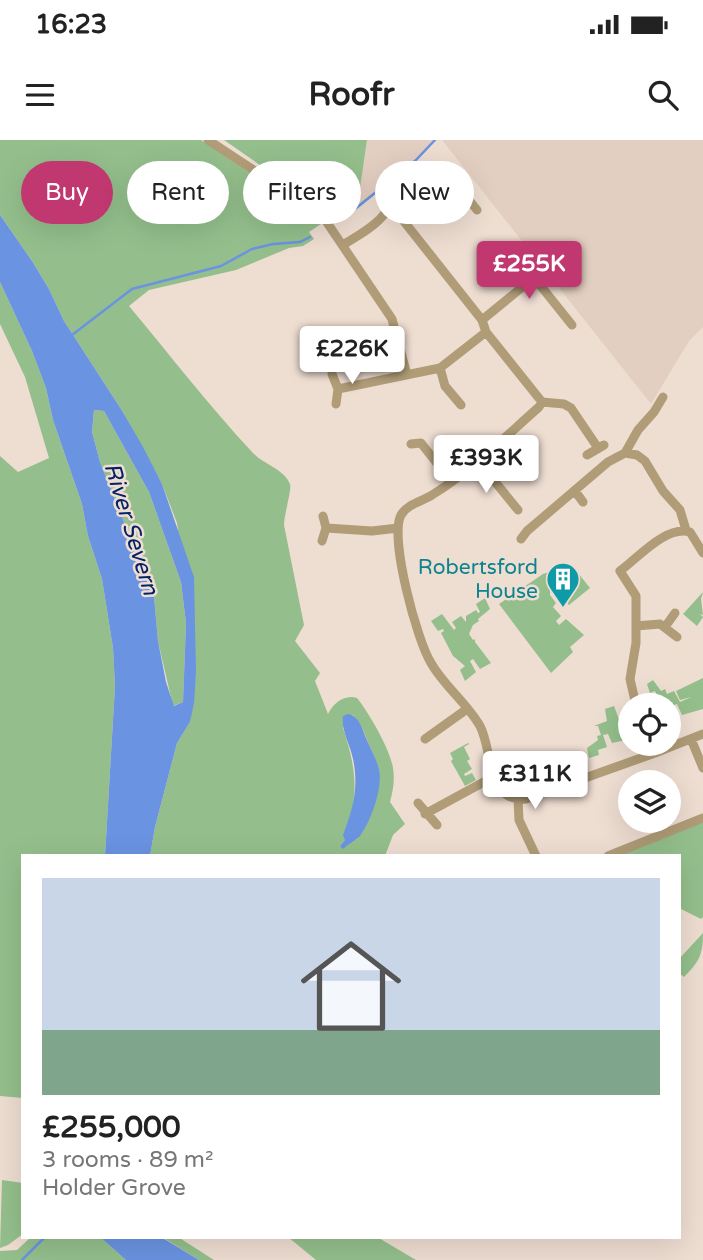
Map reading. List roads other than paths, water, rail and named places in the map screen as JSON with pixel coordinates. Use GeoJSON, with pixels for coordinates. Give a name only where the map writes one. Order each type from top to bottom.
{"type":"FeatureCollection","features":[{"type":"Feature","properties":{"kind":"street"},"geometry":{"type":"LineString","coordinates":[[208,140],[321,215],[392,319],[407,374]]}},
{"type":"Feature","properties":{"kind":"street"},"geometry":{"type":"LineString","coordinates":[[474,194],[478,191]]}},
{"type":"Feature","properties":{"kind":"street"},"geometry":{"type":"LineString","coordinates":[[474,206],[477,210]]}},
{"type":"Feature","properties":{"kind":"street"},"geometry":{"type":"LineString","coordinates":[[343,245],[375,224]]}},
{"type":"Feature","properties":{"kind":"street"},"geometry":{"type":"LineString","coordinates":[[406,224],[542,402],[564,404],[571,408],[601,446],[587,455]]}},
{"type":"Feature","properties":{"kind":"street"},"geometry":{"type":"LineString","coordinates":[[482,320],[526,284],[533,283],[540,285],[572,325]]}},
{"type":"Feature","properties":{"kind":"street"},"geometry":{"type":"LineString","coordinates":[[564,314],[573,306]]}},
{"type":"Feature","properties":{"kind":"street"},"geometry":{"type":"LineString","coordinates":[[338,389],[440,368],[486,332]]}},
{"type":"Feature","properties":{"kind":"street"},"geometry":{"type":"LineString","coordinates":[[440,368],[445,386],[461,405]]}},
{"type":"Feature","properties":{"kind":"street"},"geometry":{"type":"LineString","coordinates":[[332,374],[338,389],[337,404]]}},
{"type":"Feature","properties":{"kind":"street"},"geometry":{"type":"LineString","coordinates":[[521,540],[527,531],[608,462],[625,453],[638,430],[663,397]]}},
{"type":"Feature","properties":{"kind":"street"},"geometry":{"type":"LineString","coordinates":[[542,402],[478,461],[434,494],[407,508],[401,515],[398,528],[405,589],[414,611],[421,643],[442,680],[477,722],[488,744],[493,777],[504,794],[518,799],[632,756]]}},
{"type":"Feature","properties":{"kind":"street"},"geometry":{"type":"LineString","coordinates":[[654,412],[663,419]]}},
{"type":"Feature","properties":{"kind":"street"},"geometry":{"type":"LineString","coordinates":[[411,444],[421,443],[451,481]]}},
{"type":"Feature","properties":{"kind":"street"},"geometry":{"type":"LineString","coordinates":[[625,453],[637,455],[645,461],[663,491],[680,510],[686,530],[695,536],[701,545]]}},
{"type":"Feature","properties":{"kind":"street"},"geometry":{"type":"LineString","coordinates":[[478,461],[518,510]]}},
{"type":"Feature","properties":{"kind":"street"},"geometry":{"type":"LineString","coordinates":[[575,491],[583,502]]}},
{"type":"Feature","properties":{"kind":"street"},"geometry":{"type":"LineString","coordinates":[[322,541],[327,528],[323,516]]}},
{"type":"Feature","properties":{"kind":"street"},"geometry":{"type":"LineString","coordinates":[[327,528],[372,531],[398,528]]}},
{"type":"Feature","properties":{"kind":"street"},"geometry":{"type":"LineString","coordinates":[[633,693],[630,679],[636,654],[636,596],[620,572],[663,538],[686,530]]}},
{"type":"Feature","properties":{"kind":"street"},"geometry":{"type":"LineString","coordinates":[[665,627],[675,613]]}},
{"type":"Feature","properties":{"kind":"street"},"geometry":{"type":"LineString","coordinates":[[636,626],[660,624],[677,637]]}},
{"type":"Feature","properties":{"kind":"street"},"geometry":{"type":"LineString","coordinates":[[425,739],[467,709]]}},
{"type":"Feature","properties":{"kind":"street"},"geometry":{"type":"LineString","coordinates":[[681,741],[703,734]]}},
{"type":"Feature","properties":{"kind":"street"},"geometry":{"type":"LineString","coordinates":[[691,739],[703,768]]}},
{"type":"Feature","properties":{"kind":"street"},"geometry":{"type":"LineString","coordinates":[[425,814],[493,777]]}},
{"type":"Feature","properties":{"kind":"street"},"geometry":{"type":"LineString","coordinates":[[518,799],[519,820],[535,854]]}},
{"type":"Feature","properties":{"kind":"street"},"geometry":{"type":"LineString","coordinates":[[418,803],[437,825]]}},
{"type":"Feature","properties":{"kind":"street"},"geometry":{"type":"LineString","coordinates":[[613,854],[703,818]]}},
{"type":"Feature","properties":{"kind":"water"},"geometry":{"type":"Polygon","coordinates":[[[0,215],[32,261],[64,321],[143,447],[162,484],[194,577],[194,703],[190,722],[177,743],[150,854],[105,854],[115,686],[113,648],[102,579],[88,536],[82,504],[32,351],[0,282],[0,215]],[[94,410],[92,432],[100,462],[154,597],[158,641],[174,706],[183,702],[186,623],[181,582],[149,492],[104,411],[94,410]]]}},
{"type":"Feature","properties":{"kind":"water"},"geometry":{"type":"Polygon","coordinates":[[[348,714],[355,717],[361,727],[378,765],[380,777],[378,795],[368,822],[360,836],[343,849],[340,846],[345,840],[343,835],[355,788],[355,769],[343,722],[343,716],[348,714]]]}},
{"type":"Feature","properties":{"kind":"water"},"geometry":{"type":"Polygon","coordinates":[[[102,1239],[164,1239],[199,1260],[126,1260],[102,1239]]]}},
{"type":"Feature","properties":{"kind":"waterway"},"geometry":{"type":"LineString","coordinates":[[361,204],[416,160],[435,140]]}},
{"type":"Feature","properties":{"kind":"waterway"},"geometry":{"type":"LineString","coordinates":[[72,335],[132,289],[221,266],[252,249],[300,242],[310,237]]}},
{"type":"Feature","properties":{"kind":"waterway"},"geometry":{"type":"LineString","coordinates":[[22,1260],[43,1239]]}},
{"type":"Feature","properties":{"kind":"place","name":"Robertsford House"},"geometry":{"type":"Point","coordinates":[563,609]}},
{"type":"Feature","properties":{"kind":"water label","name":"River Severn"},"geometry":{"type":"Point","coordinates":[131,529]}}]}
